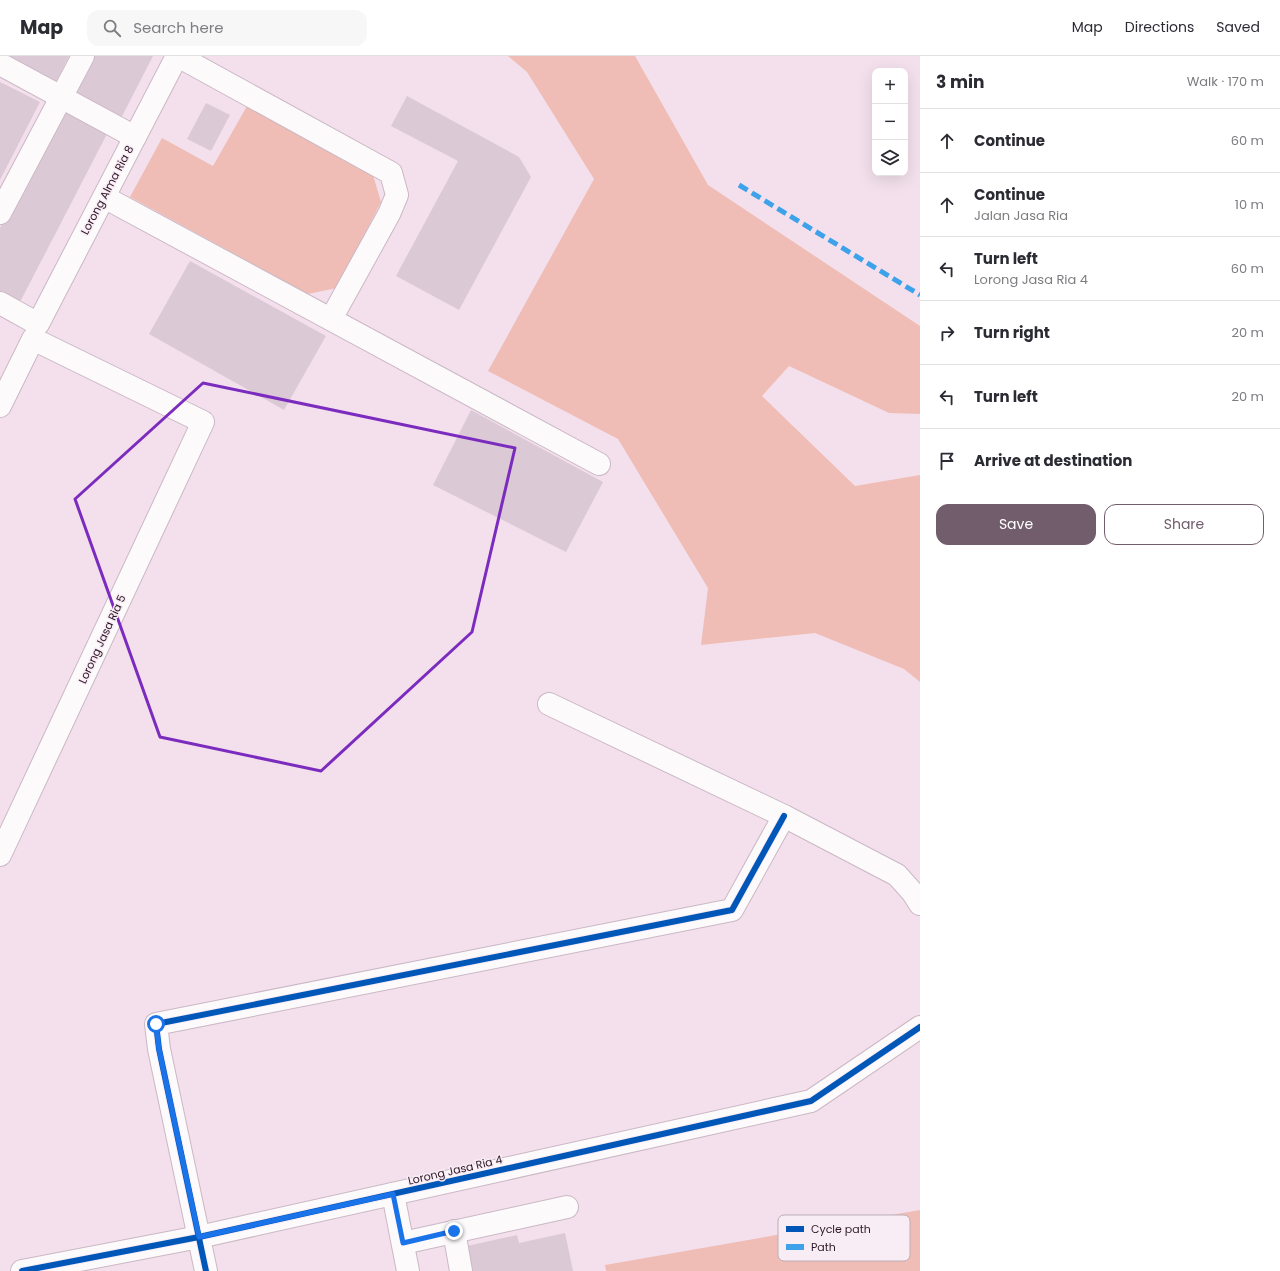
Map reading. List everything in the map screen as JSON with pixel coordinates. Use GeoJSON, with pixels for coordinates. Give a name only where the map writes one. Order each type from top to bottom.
{"type":"FeatureCollection","features":[{"type":"Feature","properties":{"kind":"street"},"geometry":{"type":"LineString","coordinates":[[0,213],[83,56]]}},
{"type":"Feature","properties":{"kind":"street"},"geometry":{"type":"LineString","coordinates":[[177,56],[391,173],[397,195],[389,214],[331,319]]}},
{"type":"Feature","properties":{"kind":"street","name":"Lorong Alma Ria 8"},"geometry":{"type":"LineString","coordinates":[[0,406],[35,331],[177,56]]}},
{"type":"Feature","properties":{"kind":"street"},"geometry":{"type":"LineString","coordinates":[[0,64],[135,137]]}},
{"type":"Feature","properties":{"kind":"street"},"geometry":{"type":"LineString","coordinates":[[104,196],[599,464]]}},
{"type":"Feature","properties":{"kind":"street"},"geometry":{"type":"LineString","coordinates":[[0,303],[35,331]]}},
{"type":"Feature","properties":{"kind":"street","name":"Lorong Jasa Ria 5"},"geometry":{"type":"LineString","coordinates":[[0,855],[203,422],[35,331]]}},
{"type":"Feature","properties":{"kind":"street"},"geometry":{"type":"LineString","coordinates":[[549,704],[784,816],[897,875],[913,893],[920,904]]}},
{"type":"Feature","properties":{"kind":"street"},"geometry":{"type":"LineString","coordinates":[[206,1271],[159,1049],[156,1024],[732,910],[784,816]]}},
{"type":"Feature","properties":{"kind":"street","name":"Lorong Jasa Ria 4"},"geometry":{"type":"LineString","coordinates":[[22,1271],[199,1237],[811,1101],[920,1027]]}},
{"type":"Feature","properties":{"kind":"street"},"geometry":{"type":"LineString","coordinates":[[393,1194],[408,1271]]}},
{"type":"Feature","properties":{"kind":"street"},"geometry":{"type":"LineString","coordinates":[[403,1243],[567,1207]]}},
{"type":"Feature","properties":{"kind":"street"},"geometry":{"type":"LineString","coordinates":[[454,1231],[461,1271]]}},
{"type":"Feature","properties":{"kind":"highlighted area"},"geometry":{"type":"Polygon","coordinates":[[[203,383],[515,448],[472,632],[321,771],[160,737],[75,499],[203,383]]]}},
{"type":"Feature","properties":{"kind":"shaded area"},"geometry":{"type":"Polygon","coordinates":[[[508,56],[635,56],[708,185],[920,326],[920,414],[889,413],[789,366],[762,396],[855,486],[920,475],[920,682],[904,669],[815,633],[701,645],[708,588],[618,439],[488,371],[594,179],[527,72],[508,56]]]}},
{"type":"Feature","properties":{"kind":"shaded area"},"geometry":{"type":"Polygon","coordinates":[[[247,106],[373,175],[381,202],[337,288],[308,294],[130,197],[162,138],[213,166],[247,106]]]}},
{"type":"Feature","properties":{"kind":"shaded area"},"geometry":{"type":"Polygon","coordinates":[[[920,1210],[920,1271],[606,1271],[605,1265],[778,1235],[778,1261],[910,1261],[910,1215],[891,1215],[920,1210]]]}},
{"type":"Feature","properties":{"kind":"building"},"geometry":{"type":"Polygon","coordinates":[[[11,56],[69,56],[54,85],[8,62],[11,56]]]}},
{"type":"Feature","properties":{"kind":"building"},"geometry":{"type":"Polygon","coordinates":[[[95,56],[153,56],[120,120],[74,96],[95,56]]]}},
{"type":"Feature","properties":{"kind":"building"},"geometry":{"type":"Polygon","coordinates":[[[0,82],[40,102],[0,180],[0,82]]]}},
{"type":"Feature","properties":{"kind":"building"},"geometry":{"type":"Polygon","coordinates":[[[407,96],[519,157],[531,177],[459,310],[396,276],[458,161],[391,126],[407,96]]]}},
{"type":"Feature","properties":{"kind":"building"},"geometry":{"type":"Polygon","coordinates":[[[206,103],[230,115],[211,151],[187,139],[206,103]]]}},
{"type":"Feature","properties":{"kind":"building"},"geometry":{"type":"Polygon","coordinates":[[[62,108],[108,132],[19,304],[0,294],[0,228],[62,108]]]}},
{"type":"Feature","properties":{"kind":"building"},"geometry":{"type":"Polygon","coordinates":[[[190,261],[326,336],[284,410],[149,334],[190,261]]]}},
{"type":"Feature","properties":{"kind":"building"},"geometry":{"type":"Polygon","coordinates":[[[471,410],[603,482],[566,552],[433,485],[471,410]]]}},
{"type":"Feature","properties":{"kind":"building"},"geometry":{"type":"Polygon","coordinates":[[[565,1233],[573,1271],[473,1271],[467,1246],[517,1235],[519,1243],[565,1233]]]}},
{"type":"Feature","properties":{"kind":"marked path"},"geometry":{"type":"LineString","coordinates":[[739,185],[920,295]]}},
{"type":"Feature","properties":{"kind":"cycle path"},"geometry":{"type":"LineString","coordinates":[[206,1271],[159,1049],[156,1024],[732,910],[784,816]]}},
{"type":"Feature","properties":{"kind":"cycle path"},"geometry":{"type":"LineString","coordinates":[[22,1271],[199,1237],[811,1101],[920,1027]]}},
{"type":"Feature","properties":{"kind":"route"},"geometry":{"type":"LineString","coordinates":[[156,1024],[159,1049],[199,1237],[393,1194],[403,1243],[454,1231]]}}]}
